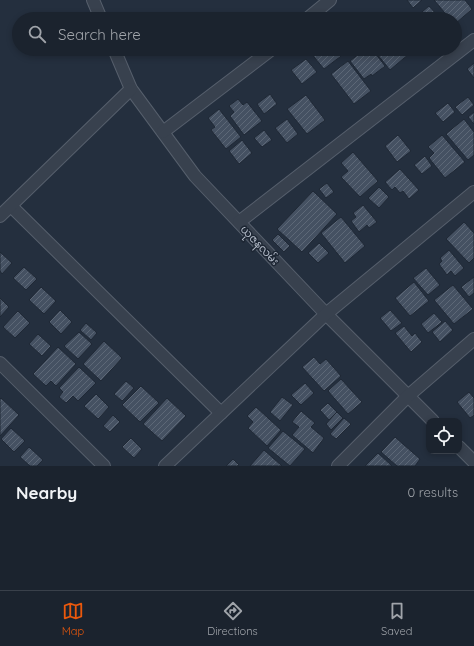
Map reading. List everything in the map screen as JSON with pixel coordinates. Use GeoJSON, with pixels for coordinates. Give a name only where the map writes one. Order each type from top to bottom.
{"type":"FeatureCollection","features":[{"type":"Feature","properties":{"kind":"street"},"geometry":{"type":"LineString","coordinates":[[92,0],[98,12]]}},
{"type":"Feature","properties":{"kind":"street"},"geometry":{"type":"LineString","coordinates":[[315,12],[330,0]]}},
{"type":"Feature","properties":{"kind":"street"},"geometry":{"type":"LineString","coordinates":[[462,49],[474,40]]}},
{"type":"Feature","properties":{"kind":"street","name":"ယုဇနလမ်း"},"geometry":{"type":"LineString","coordinates":[[117,56],[131,89],[195,176],[326,314],[430,418]]}},
{"type":"Feature","properties":{"kind":"street"},"geometry":{"type":"LineString","coordinates":[[163,132],[263,56]]}},
{"type":"Feature","properties":{"kind":"street"},"geometry":{"type":"LineString","coordinates":[[239,222],[453,56]]}},
{"type":"Feature","properties":{"kind":"street"},"geometry":{"type":"LineString","coordinates":[[0,216],[131,89]]}},
{"type":"Feature","properties":{"kind":"street"},"geometry":{"type":"LineString","coordinates":[[165,466],[326,314],[474,192]]}},
{"type":"Feature","properties":{"kind":"street"},"geometry":{"type":"LineString","coordinates":[[11,206],[221,413]]}},
{"type":"Feature","properties":{"kind":"street"},"geometry":{"type":"LineString","coordinates":[[338,466],[408,396],[474,340]]}},
{"type":"Feature","properties":{"kind":"street"},"geometry":{"type":"LineString","coordinates":[[0,363],[104,466]]}},
{"type":"Feature","properties":{"kind":"street"},"geometry":{"type":"LineString","coordinates":[[462,450],[474,462]]}},
{"type":"Feature","properties":{"kind":"building"},"geometry":{"type":"Polygon","coordinates":[[[407,0],[422,0],[413,8],[407,0]]]}},
{"type":"Feature","properties":{"kind":"building"},"geometry":{"type":"Polygon","coordinates":[[[434,0],[465,0],[472,9],[462,18],[462,12],[444,12],[434,0]]]}},
{"type":"Feature","properties":{"kind":"building"},"geometry":{"type":"Polygon","coordinates":[[[429,6],[434,12],[422,12],[429,6]]]}},
{"type":"Feature","properties":{"kind":"building"},"geometry":{"type":"Polygon","coordinates":[[[313,56],[341,56],[324,69],[313,56]]]}},
{"type":"Feature","properties":{"kind":"building"},"geometry":{"type":"Polygon","coordinates":[[[356,56],[377,56],[385,66],[372,76],[371,74],[364,79],[350,61],[356,56]]]}},
{"type":"Feature","properties":{"kind":"building"},"geometry":{"type":"Polygon","coordinates":[[[379,56],[406,56],[390,70],[379,56]]]}},
{"type":"Feature","properties":{"kind":"building"},"geometry":{"type":"Polygon","coordinates":[[[306,59],[317,72],[302,84],[291,70],[306,59]]]}},
{"type":"Feature","properties":{"kind":"building"},"geometry":{"type":"Polygon","coordinates":[[[348,61],[371,91],[354,104],[331,74],[348,61]]]}},
{"type":"Feature","properties":{"kind":"building"},"geometry":{"type":"Polygon","coordinates":[[[474,63],[474,78],[467,69],[474,63]]]}},
{"type":"Feature","properties":{"kind":"building"},"geometry":{"type":"Polygon","coordinates":[[[270,94],[277,104],[264,114],[257,104],[270,94]]]}},
{"type":"Feature","properties":{"kind":"building"},"geometry":{"type":"Polygon","coordinates":[[[306,95],[325,120],[307,134],[287,109],[306,95]]]}},
{"type":"Feature","properties":{"kind":"building"},"geometry":{"type":"Polygon","coordinates":[[[468,97],[474,105],[462,115],[455,107],[468,97]]]}},
{"type":"Feature","properties":{"kind":"building"},"geometry":{"type":"Polygon","coordinates":[[[238,99],[243,105],[247,102],[262,121],[244,135],[230,116],[234,112],[229,106],[238,99]]]}},
{"type":"Feature","properties":{"kind":"building"},"geometry":{"type":"Polygon","coordinates":[[[448,103],[455,112],[443,122],[435,113],[448,103]]]}},
{"type":"Feature","properties":{"kind":"building"},"geometry":{"type":"Polygon","coordinates":[[[219,109],[241,137],[226,149],[211,130],[215,127],[208,118],[219,109]]]}},
{"type":"Feature","properties":{"kind":"building"},"geometry":{"type":"Polygon","coordinates":[[[474,112],[474,124],[468,117],[474,112]]]}},
{"type":"Feature","properties":{"kind":"building"},"geometry":{"type":"Polygon","coordinates":[[[287,119],[298,134],[287,143],[275,128],[287,119]]]}},
{"type":"Feature","properties":{"kind":"building"},"geometry":{"type":"Polygon","coordinates":[[[464,119],[474,132],[474,155],[468,160],[446,134],[464,119]]]}},
{"type":"Feature","properties":{"kind":"building"},"geometry":{"type":"Polygon","coordinates":[[[264,130],[272,140],[262,147],[254,138],[264,130]]]}},
{"type":"Feature","properties":{"kind":"building"},"geometry":{"type":"Polygon","coordinates":[[[398,135],[411,151],[397,162],[385,146],[398,135]]]}},
{"type":"Feature","properties":{"kind":"building"},"geometry":{"type":"Polygon","coordinates":[[[442,135],[465,162],[445,178],[429,158],[434,153],[428,147],[442,135]]]}},
{"type":"Feature","properties":{"kind":"building"},"geometry":{"type":"Polygon","coordinates":[[[242,140],[252,153],[239,164],[229,151],[242,140]]]}},
{"type":"Feature","properties":{"kind":"building"},"geometry":{"type":"Polygon","coordinates":[[[353,152],[378,181],[360,197],[341,177],[348,171],[341,163],[353,152]]]}},
{"type":"Feature","properties":{"kind":"building"},"geometry":{"type":"Polygon","coordinates":[[[425,156],[432,166],[422,174],[414,165],[425,156]]]}},
{"type":"Feature","properties":{"kind":"building"},"geometry":{"type":"Polygon","coordinates":[[[400,169],[419,190],[409,199],[403,191],[400,193],[395,187],[392,190],[385,182],[400,169]]]}},
{"type":"Feature","properties":{"kind":"building"},"geometry":{"type":"Polygon","coordinates":[[[327,183],[334,192],[326,198],[319,189],[327,183]]]}},
{"type":"Feature","properties":{"kind":"building"},"geometry":{"type":"Polygon","coordinates":[[[379,187],[389,197],[379,208],[368,198],[379,187]]]}},
{"type":"Feature","properties":{"kind":"building"},"geometry":{"type":"Polygon","coordinates":[[[313,191],[337,214],[302,252],[277,229],[313,191]]]}},
{"type":"Feature","properties":{"kind":"building"},"geometry":{"type":"Polygon","coordinates":[[[363,205],[377,222],[369,228],[367,225],[359,232],[351,221],[356,217],[353,213],[363,205]]]}},
{"type":"Feature","properties":{"kind":"building"},"geometry":{"type":"Polygon","coordinates":[[[341,217],[365,246],[345,263],[321,233],[341,217]]]}},
{"type":"Feature","properties":{"kind":"building"},"geometry":{"type":"Polygon","coordinates":[[[464,222],[474,233],[474,258],[469,263],[446,239],[464,222]]]}},
{"type":"Feature","properties":{"kind":"building"},"geometry":{"type":"Polygon","coordinates":[[[278,234],[290,246],[284,252],[272,240],[278,234]]]}},
{"type":"Feature","properties":{"kind":"building"},"geometry":{"type":"Polygon","coordinates":[[[319,243],[329,253],[318,263],[308,253],[319,243]]]}},
{"type":"Feature","properties":{"kind":"building"},"geometry":{"type":"Polygon","coordinates":[[[449,250],[464,268],[455,276],[451,271],[447,275],[439,264],[442,261],[440,258],[449,250]]]}},
{"type":"Feature","properties":{"kind":"building"},"geometry":{"type":"Polygon","coordinates":[[[0,252],[12,263],[2,274],[0,271],[0,252]]]}},
{"type":"Feature","properties":{"kind":"building"},"geometry":{"type":"Polygon","coordinates":[[[24,267],[37,279],[26,290],[13,278],[24,267]]]}},
{"type":"Feature","properties":{"kind":"building"},"geometry":{"type":"Polygon","coordinates":[[[426,268],[440,285],[428,295],[413,278],[426,268]]]}},
{"type":"Feature","properties":{"kind":"building"},"geometry":{"type":"Polygon","coordinates":[[[474,277],[474,293],[469,297],[461,287],[474,277]]]}},
{"type":"Feature","properties":{"kind":"building"},"geometry":{"type":"Polygon","coordinates":[[[414,282],[429,301],[410,316],[395,298],[414,282]]]}},
{"type":"Feature","properties":{"kind":"building"},"geometry":{"type":"Polygon","coordinates":[[[453,285],[473,309],[454,324],[434,300],[453,285]]]}},
{"type":"Feature","properties":{"kind":"building"},"geometry":{"type":"Polygon","coordinates":[[[41,287],[56,301],[44,314],[29,300],[41,287]]]}},
{"type":"Feature","properties":{"kind":"building"},"geometry":{"type":"Polygon","coordinates":[[[0,298],[9,307],[0,317],[0,298]]]}},
{"type":"Feature","properties":{"kind":"building"},"geometry":{"type":"Polygon","coordinates":[[[60,310],[72,322],[61,334],[49,322],[60,310]]]}},
{"type":"Feature","properties":{"kind":"building"},"geometry":{"type":"Polygon","coordinates":[[[390,310],[402,323],[391,331],[380,318],[390,310]]]}},
{"type":"Feature","properties":{"kind":"building"},"geometry":{"type":"Polygon","coordinates":[[[18,311],[30,323],[15,338],[3,327],[18,311]]]}},
{"type":"Feature","properties":{"kind":"building"},"geometry":{"type":"Polygon","coordinates":[[[434,313],[442,322],[428,333],[421,324],[434,313]]]}},
{"type":"Feature","properties":{"kind":"building"},"geometry":{"type":"Polygon","coordinates":[[[445,321],[453,330],[440,342],[432,332],[445,321]]]}},
{"type":"Feature","properties":{"kind":"building"},"geometry":{"type":"Polygon","coordinates":[[[86,323],[97,333],[91,340],[80,330],[86,323]]]}},
{"type":"Feature","properties":{"kind":"building"},"geometry":{"type":"Polygon","coordinates":[[[404,326],[412,336],[415,333],[422,342],[411,352],[395,333],[404,326]]]}},
{"type":"Feature","properties":{"kind":"building"},"geometry":{"type":"Polygon","coordinates":[[[79,332],[92,344],[78,359],[64,346],[79,332]]]}},
{"type":"Feature","properties":{"kind":"building"},"geometry":{"type":"Polygon","coordinates":[[[38,334],[51,346],[42,356],[29,344],[38,334]]]}},
{"type":"Feature","properties":{"kind":"building"},"geometry":{"type":"Polygon","coordinates":[[[104,341],[122,358],[101,381],[83,364],[104,341]]]}},
{"type":"Feature","properties":{"kind":"building"},"geometry":{"type":"Polygon","coordinates":[[[58,347],[76,364],[56,386],[51,381],[46,386],[33,374],[58,347]]]}},
{"type":"Feature","properties":{"kind":"building"},"geometry":{"type":"Polygon","coordinates":[[[314,357],[320,364],[326,359],[341,376],[324,391],[302,367],[314,357]]]}},
{"type":"Feature","properties":{"kind":"building"},"geometry":{"type":"Polygon","coordinates":[[[79,367],[96,383],[78,401],[73,396],[66,403],[59,397],[63,392],[59,388],[79,367]]]}},
{"type":"Feature","properties":{"kind":"building"},"geometry":{"type":"Polygon","coordinates":[[[341,379],[362,402],[348,414],[328,391],[341,379]]]}},
{"type":"Feature","properties":{"kind":"building"},"geometry":{"type":"Polygon","coordinates":[[[126,381],[134,388],[122,401],[114,394],[126,381]]]}},
{"type":"Feature","properties":{"kind":"building"},"geometry":{"type":"Polygon","coordinates":[[[305,383],[314,393],[301,405],[291,395],[305,383]]]}},
{"type":"Feature","properties":{"kind":"building"},"geometry":{"type":"Polygon","coordinates":[[[141,386],[159,403],[140,422],[122,405],[141,386]]]}},
{"type":"Feature","properties":{"kind":"building"},"geometry":{"type":"Polygon","coordinates":[[[469,392],[474,398],[474,415],[470,418],[457,402],[469,392]]]}},
{"type":"Feature","properties":{"kind":"building"},"geometry":{"type":"Polygon","coordinates":[[[96,394],[109,407],[98,419],[84,406],[96,394]]]}},
{"type":"Feature","properties":{"kind":"building"},"geometry":{"type":"Polygon","coordinates":[[[282,397],[293,405],[280,421],[270,412],[282,397]]]}},
{"type":"Feature","properties":{"kind":"building"},"geometry":{"type":"Polygon","coordinates":[[[1,398],[19,415],[0,436],[0,399],[1,398]]]}},
{"type":"Feature","properties":{"kind":"building"},"geometry":{"type":"Polygon","coordinates":[[[167,398],[186,416],[162,441],[143,424],[167,398]]]}},
{"type":"Feature","properties":{"kind":"building"},"geometry":{"type":"Polygon","coordinates":[[[328,403],[337,412],[329,420],[320,410],[328,403]]]}},
{"type":"Feature","properties":{"kind":"building"},"geometry":{"type":"Polygon","coordinates":[[[256,407],[281,430],[267,446],[248,428],[253,422],[247,416],[256,407]]]}},
{"type":"Feature","properties":{"kind":"building"},"geometry":{"type":"Polygon","coordinates":[[[301,411],[315,423],[311,427],[324,438],[313,453],[292,435],[299,427],[292,422],[301,411]]]}},
{"type":"Feature","properties":{"kind":"building"},"geometry":{"type":"Polygon","coordinates":[[[337,412],[343,418],[331,430],[326,424],[337,412]]]}},
{"type":"Feature","properties":{"kind":"building"},"geometry":{"type":"Polygon","coordinates":[[[113,415],[120,422],[110,432],[103,426],[113,415]]]}},
{"type":"Feature","properties":{"kind":"building"},"geometry":{"type":"Polygon","coordinates":[[[344,418],[351,424],[336,439],[330,434],[344,418]]]}},
{"type":"Feature","properties":{"kind":"building"},"geometry":{"type":"Polygon","coordinates":[[[11,428],[25,441],[14,452],[1,439],[11,428]]]}},
{"type":"Feature","properties":{"kind":"building"},"geometry":{"type":"Polygon","coordinates":[[[283,431],[305,449],[290,466],[268,448],[283,431]]]}},
{"type":"Feature","properties":{"kind":"building"},"geometry":{"type":"Polygon","coordinates":[[[395,437],[420,459],[415,466],[397,466],[381,452],[395,437]]]}},
{"type":"Feature","properties":{"kind":"building"},"geometry":{"type":"Polygon","coordinates":[[[131,438],[142,449],[134,458],[122,447],[131,438]]]}},
{"type":"Feature","properties":{"kind":"building"},"geometry":{"type":"Polygon","coordinates":[[[29,447],[43,460],[37,466],[30,466],[20,457],[29,447]]]}},
{"type":"Feature","properties":{"kind":"building"},"geometry":{"type":"Polygon","coordinates":[[[264,450],[282,466],[250,466],[264,450]]]}},
{"type":"Feature","properties":{"kind":"building"},"geometry":{"type":"Polygon","coordinates":[[[378,453],[392,466],[365,466],[378,453]]]}},
{"type":"Feature","properties":{"kind":"building"},"geometry":{"type":"Polygon","coordinates":[[[233,459],[239,465],[226,466],[233,459]]]}}]}
